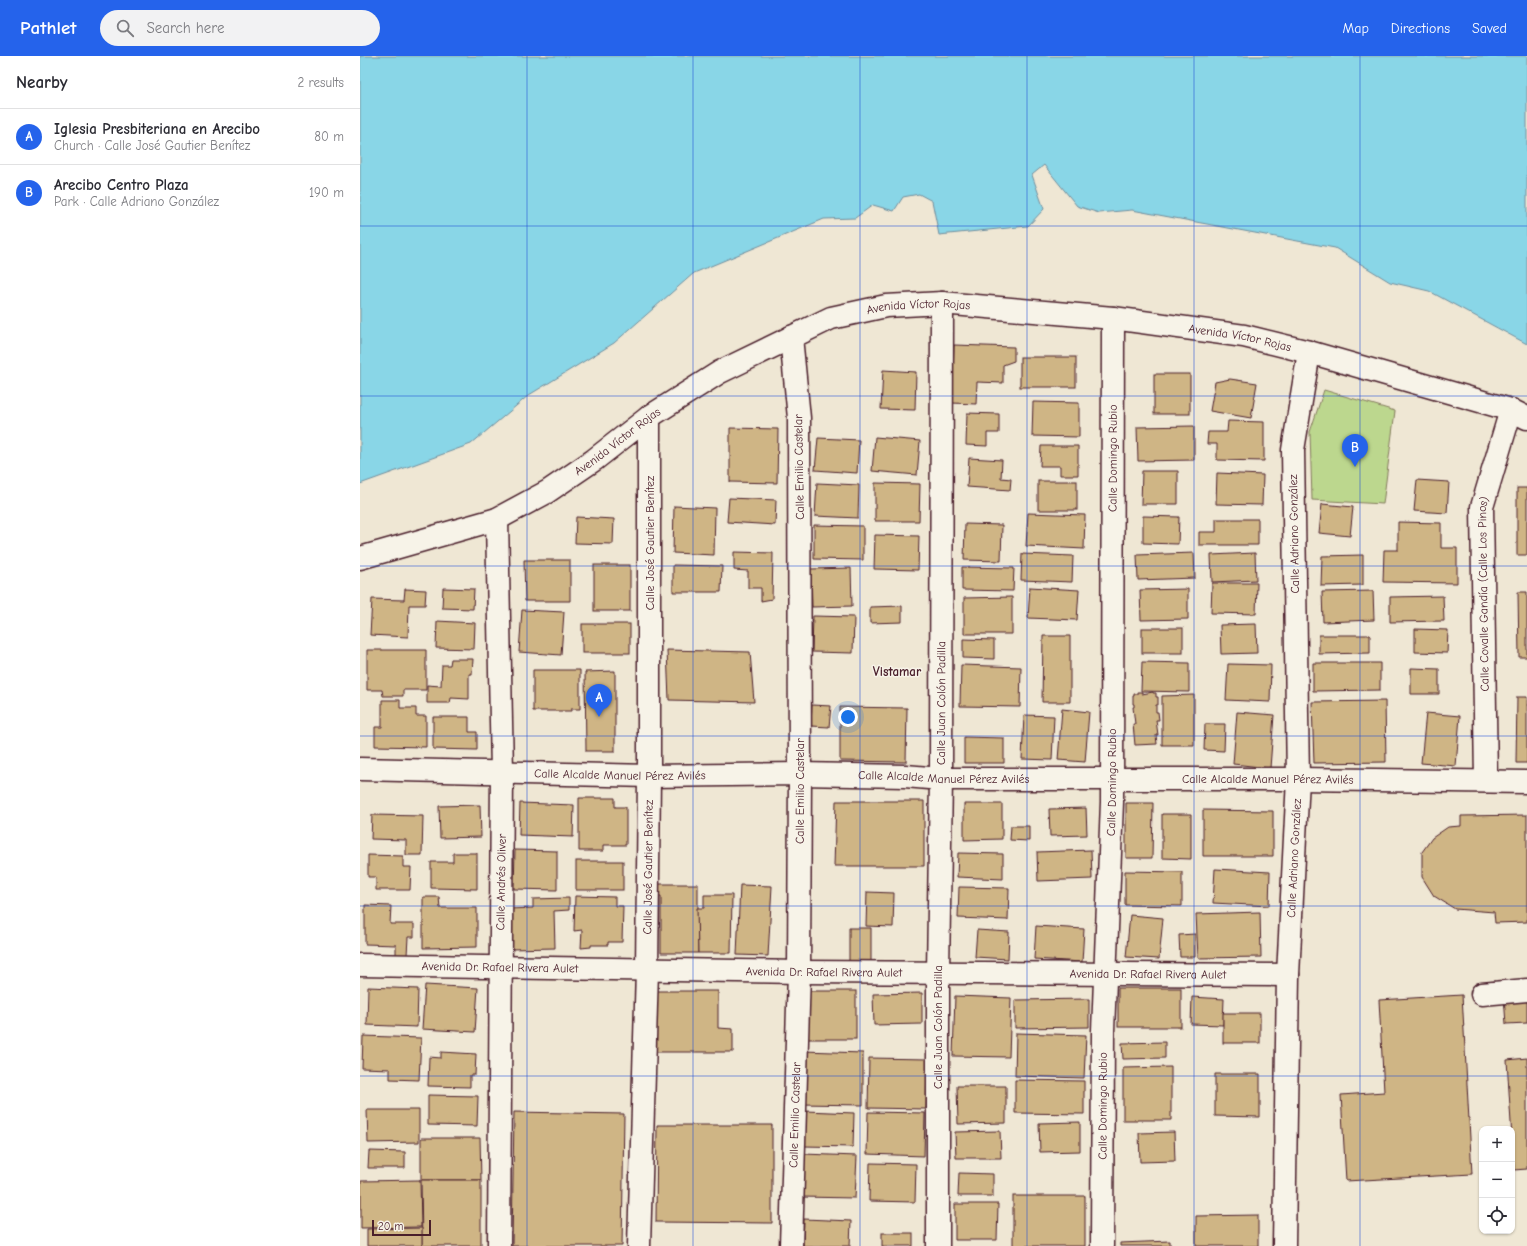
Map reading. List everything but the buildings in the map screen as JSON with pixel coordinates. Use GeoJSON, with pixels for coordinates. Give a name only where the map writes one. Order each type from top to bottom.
{"type":"FeatureCollection","features":[{"type":"Feature","properties":{"kind":"street","name":"Avenida Víctor Rojas"},"geometry":{"type":"LineString","coordinates":[[360,558],[497,519],[547,492],[594,460],[649,416],[720,372],[831,318],[886,306],[942,303],[1113,318],[1244,336],[1309,352],[1519,414]]}},
{"type":"Feature","properties":{"kind":"street","name":"Calle Juan Colón Padilla"},"geometry":{"type":"LineString","coordinates":[[938,1246],[942,303]]}},
{"type":"Feature","properties":{"kind":"street","name":"Calle Domingo Rubio"},"geometry":{"type":"LineString","coordinates":[[1102,1246],[1102,1038],[1112,779],[1113,318]]}},
{"type":"Feature","properties":{"kind":"street","name":"Calle Emilio Castelar"},"geometry":{"type":"LineString","coordinates":[[791,337],[799,418],[800,774],[799,972],[791,1246]]}},
{"type":"Feature","properties":{"kind":"street","name":"Calle Adriano González"},"geometry":{"type":"LineString","coordinates":[[1284,1246],[1288,975],[1298,779],[1293,450],[1309,352]]}},
{"type":"Feature","properties":{"kind":"street","name":"Calle Covalle Gandía (Calle Los Pinos)"},"geometry":{"type":"LineString","coordinates":[[1486,781],[1482,507],[1519,414]]}},
{"type":"Feature","properties":{"kind":"street","name":"Calle José Gautier Benítez"},"geometry":{"type":"LineString","coordinates":[[639,1246],[647,970],[649,776],[649,416]]}},
{"type":"Feature","properties":{"kind":"street","name":"Calle Andrés Oliver"},"geometry":{"type":"LineString","coordinates":[[497,519],[502,772],[498,1246]]}},
{"type":"Feature","properties":{"kind":"street","name":"Calle Alcalde Manuel Pérez Avilés"},"geometry":{"type":"LineString","coordinates":[[360,769],[649,776],[800,774],[905,776],[941,779],[1298,779],[1527,782]]}},
{"type":"Feature","properties":{"kind":"street","name":"Avenida Dr. Rafael Rivera Aulet"},"geometry":{"type":"LineString","coordinates":[[360,965],[799,972],[1288,975]]}},
{"type":"Feature","properties":{"kind":"street"},"geometry":{"type":"LineString","coordinates":[[1482,994],[1527,990]]}},
{"type":"Feature","properties":{"kind":"green space"},"geometry":{"type":"Polygon","coordinates":[[[1324,390],[1395,411],[1383,504],[1312,500],[1310,432],[1324,390]]]}},
{"type":"Feature","properties":{"kind":"water"},"geometry":{"type":"Polygon","coordinates":[[[360,56],[1527,56],[1527,344],[1429,291],[1390,282],[1335,248],[1132,210],[1099,213],[1077,206],[1044,165],[1032,175],[1044,209],[1028,226],[939,235],[932,201],[919,194],[903,197],[894,211],[873,205],[855,218],[824,219],[694,273],[614,343],[529,395],[471,444],[360,484],[360,56]]]}},
{"type":"Feature","properties":{"kind":"place","name":"Arecibo Centro Plaza"},"geometry":{"type":"Point","coordinates":[1355,467]}},
{"type":"Feature","properties":{"kind":"place","name":"Iglesia Presbiteriana en Arecibo"},"geometry":{"type":"Point","coordinates":[599,717]}},
{"type":"Feature","properties":{"kind":"district","name":"Vistamar"},"geometry":{"type":"Point","coordinates":[897,671]}}]}
